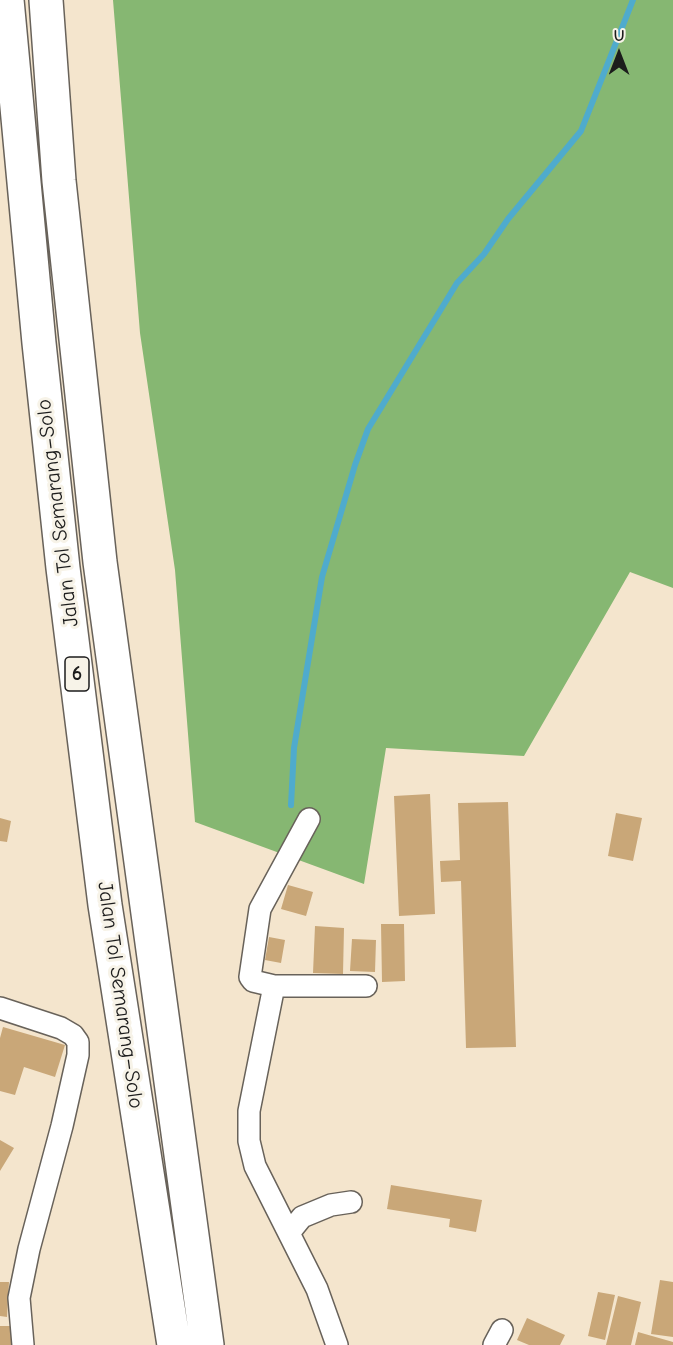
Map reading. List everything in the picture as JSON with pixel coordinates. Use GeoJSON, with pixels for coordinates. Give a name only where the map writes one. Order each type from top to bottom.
{"type":"FeatureCollection","features":[{"type":"Feature","properties":{"kind":"highway","name":"Jalan Tol Semarang–Solo"},"geometry":{"type":"LineString","coordinates":[[7,0],[63,568],[105,905],[174,1345]]}},
{"type":"Feature","properties":{"kind":"highway","name":"Jalan Tol Semarang–Solo"},"geometry":{"type":"LineString","coordinates":[[46,0],[59,181],[100,562],[207,1345]]}},
{"type":"Feature","properties":{"kind":"street"},"geometry":{"type":"LineString","coordinates":[[309,819],[260,909],[250,977],[264,983],[366,986]]}},
{"type":"Feature","properties":{"kind":"street"},"geometry":{"type":"LineString","coordinates":[[264,983],[251,1099],[249,1141],[255,1166],[317,1289],[337,1345]]}},
{"type":"Feature","properties":{"kind":"street"},"geometry":{"type":"LineString","coordinates":[[0,1008],[61,1028],[73,1035],[78,1042],[78,1055],[62,1126],[28,1249],[19,1298],[22,1345]]}},
{"type":"Feature","properties":{"kind":"street"},"geometry":{"type":"LineString","coordinates":[[289,1233],[302,1217],[331,1205],[351,1202]]}},
{"type":"Feature","properties":{"kind":"green space"},"geometry":{"type":"Polygon","coordinates":[[[113,0],[673,0],[673,588],[630,572],[524,756],[386,748],[364,884],[195,822],[175,570],[140,333],[113,0]]]}},
{"type":"Feature","properties":{"kind":"building"},"geometry":{"type":"Polygon","coordinates":[[[430,794],[435,914],[399,916],[394,796],[430,794]]]}},
{"type":"Feature","properties":{"kind":"building"},"geometry":{"type":"Polygon","coordinates":[[[508,802],[516,1047],[466,1048],[461,881],[441,882],[440,861],[460,860],[458,803],[508,802]]]}},
{"type":"Feature","properties":{"kind":"building"},"geometry":{"type":"Polygon","coordinates":[[[616,813],[642,818],[633,861],[608,856],[616,813]]]}},
{"type":"Feature","properties":{"kind":"building"},"geometry":{"type":"Polygon","coordinates":[[[0,818],[11,821],[7,842],[0,841],[0,818]]]}},
{"type":"Feature","properties":{"kind":"building"},"geometry":{"type":"Polygon","coordinates":[[[288,885],[313,892],[306,916],[281,909],[288,885]]]}},
{"type":"Feature","properties":{"kind":"building"},"geometry":{"type":"Polygon","coordinates":[[[381,924],[404,924],[405,981],[382,982],[381,924]]]}},
{"type":"Feature","properties":{"kind":"building"},"geometry":{"type":"Polygon","coordinates":[[[315,926],[344,928],[343,974],[313,973],[315,926]]]}},
{"type":"Feature","properties":{"kind":"building"},"geometry":{"type":"Polygon","coordinates":[[[269,937],[285,940],[281,963],[265,960],[269,937]]]}},
{"type":"Feature","properties":{"kind":"building"},"geometry":{"type":"Polygon","coordinates":[[[352,939],[376,940],[375,972],[350,971],[352,939]]]}},
{"type":"Feature","properties":{"kind":"building"},"geometry":{"type":"Polygon","coordinates":[[[3,1027],[65,1045],[55,1077],[24,1067],[15,1095],[0,1091],[0,1038],[3,1027]]]}},
{"type":"Feature","properties":{"kind":"building"},"geometry":{"type":"Polygon","coordinates":[[[0,1140],[14,1148],[0,1171],[0,1140]]]}},
{"type":"Feature","properties":{"kind":"building"},"geometry":{"type":"Polygon","coordinates":[[[391,1185],[482,1200],[476,1232],[449,1227],[450,1219],[387,1209],[391,1185]]]}},
{"type":"Feature","properties":{"kind":"building"},"geometry":{"type":"Polygon","coordinates":[[[660,1280],[673,1282],[673,1337],[651,1334],[660,1280]]]}},
{"type":"Feature","properties":{"kind":"building"},"geometry":{"type":"Polygon","coordinates":[[[0,1282],[9,1282],[7,1317],[0,1316],[0,1282]]]}},
{"type":"Feature","properties":{"kind":"building"},"geometry":{"type":"Polygon","coordinates":[[[598,1292],[615,1295],[605,1340],[588,1336],[598,1292]]]}},
{"type":"Feature","properties":{"kind":"building"},"geometry":{"type":"Polygon","coordinates":[[[618,1296],[641,1302],[631,1345],[606,1345],[618,1296]]]}},
{"type":"Feature","properties":{"kind":"building"},"geometry":{"type":"Polygon","coordinates":[[[527,1318],[565,1335],[560,1345],[529,1345],[517,1340],[527,1318]]]}},
{"type":"Feature","properties":{"kind":"building"},"geometry":{"type":"Polygon","coordinates":[[[0,1326],[12,1326],[13,1345],[0,1345],[0,1326]]]}},
{"type":"Feature","properties":{"kind":"building"},"geometry":{"type":"Polygon","coordinates":[[[638,1332],[673,1342],[673,1345],[635,1345],[638,1332]]]}},
{"type":"Feature","properties":{"kind":"waterway"},"geometry":{"type":"LineString","coordinates":[[291,805],[294,748],[322,577],[368,429],[457,283],[484,254],[508,219],[581,131],[633,0]]}}]}
